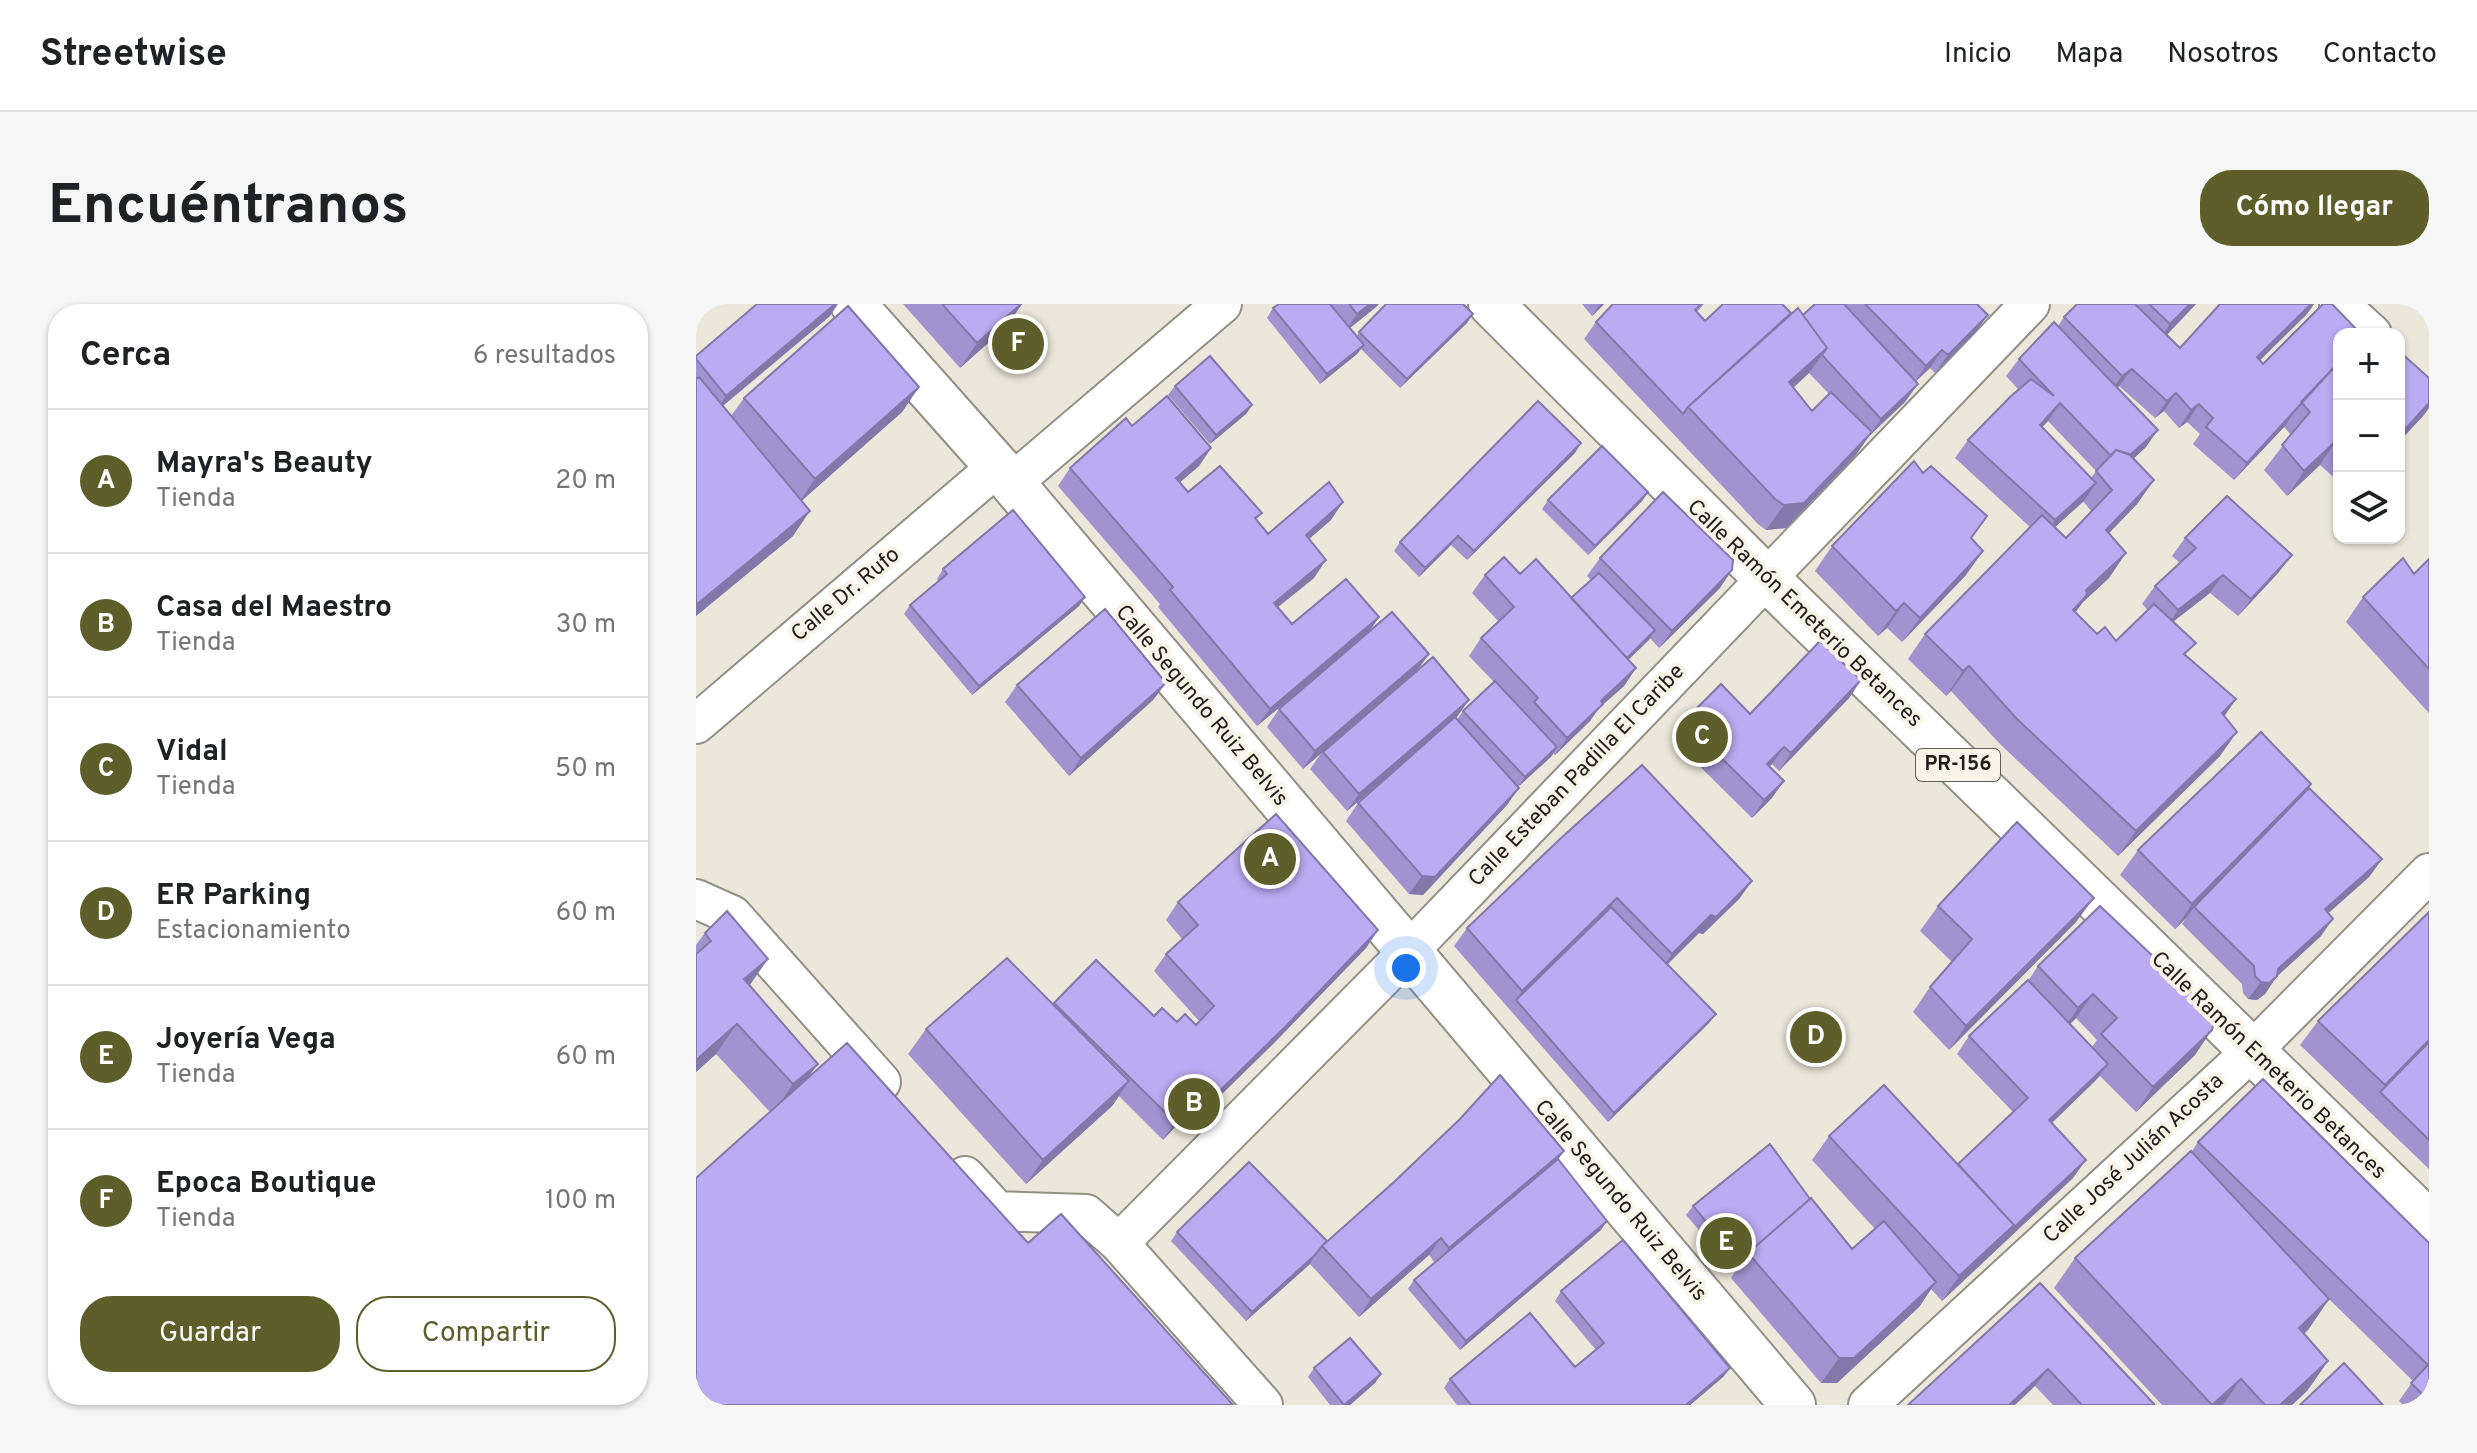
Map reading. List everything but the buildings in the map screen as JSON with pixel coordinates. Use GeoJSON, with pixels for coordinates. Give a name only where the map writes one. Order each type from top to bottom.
{"type":"FeatureCollection","features":[{"type":"Feature","properties":{"kind":"street","name":"Calle Segundo Ruiz Belvis"},"geometry":{"type":"LineString","coordinates":[[853,304],[1005,475],[1793,1405]]}},
{"type":"Feature","properties":{"kind":"street","name":"Calle Dr. Rufo"},"geometry":{"type":"LineString","coordinates":[[696,724],[1222,304]]}},
{"type":"Feature","properties":{"kind":"street","name":"Calle Ramón Emeterio Betances"},"geometry":{"type":"LineString","coordinates":[[1491,304],[1767,579],[2429,1223]]}},
{"type":"Feature","properties":{"kind":"street","name":"Calle Esteban Padilla El Caribe"},"geometry":{"type":"LineString","coordinates":[[1119,1243],[1408,952],[2030,304]]}},
{"type":"Feature","properties":{"kind":"street"},"geometry":{"type":"LineString","coordinates":[[2339,304],[2365,328]]}},
{"type":"Feature","properties":{"kind":"street","name":"Calle José Julián Acosta"},"geometry":{"type":"LineString","coordinates":[[1868,1405],[2252,1051],[2429,873]]}},
{"type":"Feature","properties":{"kind":"street"},"geometry":{"type":"LineString","coordinates":[[696,899],[732,915],[901,1104]]}},
{"type":"Feature","properties":{"kind":"street"},"geometry":{"type":"LineString","coordinates":[[944,1152],[997,1211],[1086,1214],[1119,1243],[1263,1405]]}},
{"type":"Feature","properties":{"kind":"place","name":"Epoca Boutique"},"geometry":{"type":"Point","coordinates":[1018,344]}},
{"type":"Feature","properties":{"kind":"place","name":"Vidal"},"geometry":{"type":"Point","coordinates":[1702,737]}},
{"type":"Feature","properties":{"kind":"place","name":"Mayra's Beauty"},"geometry":{"type":"Point","coordinates":[1270,859]}},
{"type":"Feature","properties":{"kind":"place","name":"ER Parking"},"geometry":{"type":"Point","coordinates":[1816,1037]}},
{"type":"Feature","properties":{"kind":"place","name":"Casa del Maestro"},"geometry":{"type":"Point","coordinates":[1194,1104]}},
{"type":"Feature","properties":{"kind":"place","name":"Joyería Vega"},"geometry":{"type":"Point","coordinates":[1726,1243]}}]}
